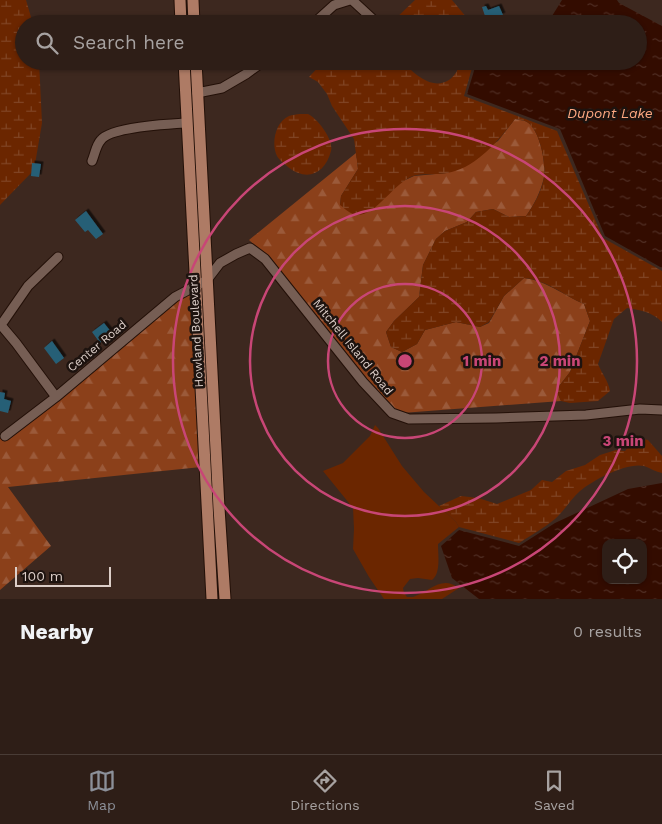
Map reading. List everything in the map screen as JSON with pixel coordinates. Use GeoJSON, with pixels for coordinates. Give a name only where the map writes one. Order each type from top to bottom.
{"type":"FeatureCollection","features":[{"type":"Feature","properties":{"kind":"main road"},"geometry":{"type":"LineString","coordinates":[[180,0],[181,15]]}},
{"type":"Feature","properties":{"kind":"main road"},"geometry":{"type":"LineString","coordinates":[[193,0],[194,15]]}},
{"type":"Feature","properties":{"kind":"main road","name":"Howland Boulevard"},"geometry":{"type":"LineString","coordinates":[[184,70],[212,599]]}},
{"type":"Feature","properties":{"kind":"main road","name":"Howland Boulevard"},"geometry":{"type":"LineString","coordinates":[[196,70],[225,599]]}},
{"type":"Feature","properties":{"kind":"street"},"geometry":{"type":"LineString","coordinates":[[323,15],[334,5],[351,0],[368,15]]}},
{"type":"Feature","properties":{"kind":"street"},"geometry":{"type":"LineString","coordinates":[[197,93],[222,88],[252,70]]}},
{"type":"Feature","properties":{"kind":"street"},"geometry":{"type":"LineString","coordinates":[[92,161],[100,140],[107,134],[139,128],[187,123]]}},
{"type":"Feature","properties":{"kind":"street","name":"Mitchell Island Road"},"geometry":{"type":"LineString","coordinates":[[207,280],[220,263],[250,248],[265,259],[380,402],[392,413],[409,419],[586,415],[640,409],[662,410]]}},
{"type":"Feature","properties":{"kind":"street"},"geometry":{"type":"LineString","coordinates":[[56,397],[0,324],[28,286],[58,257]]}},
{"type":"Feature","properties":{"kind":"street","name":"Center Road"},"geometry":{"type":"LineString","coordinates":[[5,436],[56,397],[175,297],[207,280]]}},
{"type":"Feature","properties":{"kind":"green space"},"geometry":{"type":"Polygon","coordinates":[[[0,0],[26,0],[30,15],[15,15],[15,70],[39,70],[42,123],[34,170],[0,205],[0,0]]]}},
{"type":"Feature","properties":{"kind":"green space"},"geometry":{"type":"Polygon","coordinates":[[[415,0],[452,0],[464,15],[399,15],[415,0]]]}},
{"type":"Feature","properties":{"kind":"green space"},"geometry":{"type":"Polygon","coordinates":[[[316,70],[411,70],[430,82],[443,83],[449,80],[457,70],[471,70],[464,96],[557,131],[603,238],[662,271],[662,322],[646,312],[627,308],[614,319],[598,364],[610,391],[598,401],[570,403],[561,401],[556,390],[570,372],[590,321],[584,304],[548,285],[532,279],[524,278],[504,296],[489,322],[480,327],[456,322],[425,330],[417,344],[402,352],[391,347],[386,332],[394,321],[419,297],[423,265],[436,239],[445,231],[467,222],[476,212],[493,209],[509,217],[526,216],[535,203],[544,177],[544,164],[539,139],[532,126],[523,120],[515,119],[486,152],[467,166],[447,173],[413,176],[398,186],[376,207],[360,215],[353,214],[340,205],[341,196],[358,169],[354,139],[332,106],[327,94],[318,82],[309,77],[316,70]]]}},
{"type":"Feature","properties":{"kind":"green space"},"geometry":{"type":"Polygon","coordinates":[[[308,114],[316,120],[328,136],[331,146],[331,151],[324,165],[320,170],[308,175],[295,172],[288,167],[278,157],[274,146],[277,128],[280,123],[289,116],[308,114]]]}},
{"type":"Feature","properties":{"kind":"green space"},"geometry":{"type":"Polygon","coordinates":[[[515,119],[526,121],[532,126],[539,139],[543,156],[544,177],[532,207],[526,216],[509,217],[493,209],[476,212],[467,222],[445,231],[436,239],[423,265],[419,297],[394,321],[386,332],[391,347],[402,352],[417,344],[425,330],[456,322],[480,327],[489,323],[504,296],[524,278],[540,282],[584,304],[590,321],[570,372],[556,390],[561,401],[402,413],[395,410],[366,380],[268,257],[249,240],[356,153],[358,169],[341,196],[340,205],[389,192],[401,182],[414,176],[447,173],[498,141],[515,119]]]}},
{"type":"Feature","properties":{"kind":"green space"},"geometry":{"type":"Polygon","coordinates":[[[192,292],[201,467],[8,487],[51,546],[0,590],[0,436],[4,441],[61,397],[177,299],[192,292]]]}},
{"type":"Feature","properties":{"kind":"green space"},"geometry":{"type":"Polygon","coordinates":[[[375,425],[402,466],[424,492],[459,527],[438,544],[438,568],[435,577],[432,580],[410,579],[403,588],[407,597],[413,597],[441,584],[453,584],[459,588],[442,599],[384,599],[353,549],[353,508],[323,471],[343,463],[370,436],[375,425]]]}},
{"type":"Feature","properties":{"kind":"green space"},"geometry":{"type":"Polygon","coordinates":[[[637,438],[648,440],[662,456],[662,473],[637,465],[620,469],[601,477],[580,491],[555,519],[519,543],[459,527],[439,506],[461,496],[478,498],[497,504],[531,490],[542,480],[552,482],[566,471],[585,465],[600,455],[616,450],[625,451],[637,438]]]}},
{"type":"Feature","properties":{"kind":"water","name":"Dupont Lake"},"geometry":{"type":"Polygon","coordinates":[[[562,0],[617,0],[619,3],[641,15],[553,15],[562,0]]]}},
{"type":"Feature","properties":{"kind":"water","name":"Dupont Lake"},"geometry":{"type":"Polygon","coordinates":[[[647,18],[662,26],[662,268],[605,236],[560,129],[467,94],[474,70],[647,70],[647,18]]]}},
{"type":"Feature","properties":{"kind":"water"},"geometry":{"type":"Polygon","coordinates":[[[662,483],[662,599],[479,599],[452,578],[441,546],[459,530],[519,546],[555,523],[628,489],[662,483]]]}},
{"type":"Feature","properties":{"kind":"building"},"geometry":{"type":"Polygon","coordinates":[[[486,6],[488,10],[499,6],[503,15],[485,15],[482,7],[486,6]]]}},
{"type":"Feature","properties":{"kind":"building"},"geometry":{"type":"Polygon","coordinates":[[[32,163],[41,164],[39,177],[31,176],[32,163]]]}},
{"type":"Feature","properties":{"kind":"building"},"geometry":{"type":"Polygon","coordinates":[[[86,211],[103,234],[96,239],[88,230],[85,232],[75,220],[86,211]]]}},
{"type":"Feature","properties":{"kind":"building"},"geometry":{"type":"Polygon","coordinates":[[[104,323],[112,333],[100,343],[92,332],[104,323]]]}},
{"type":"Feature","properties":{"kind":"building"},"geometry":{"type":"Polygon","coordinates":[[[52,341],[64,358],[56,364],[44,348],[52,341]]]}},
{"type":"Feature","properties":{"kind":"building"},"geometry":{"type":"Polygon","coordinates":[[[0,392],[5,393],[4,399],[11,401],[8,413],[0,411],[0,392]]]}}]}
